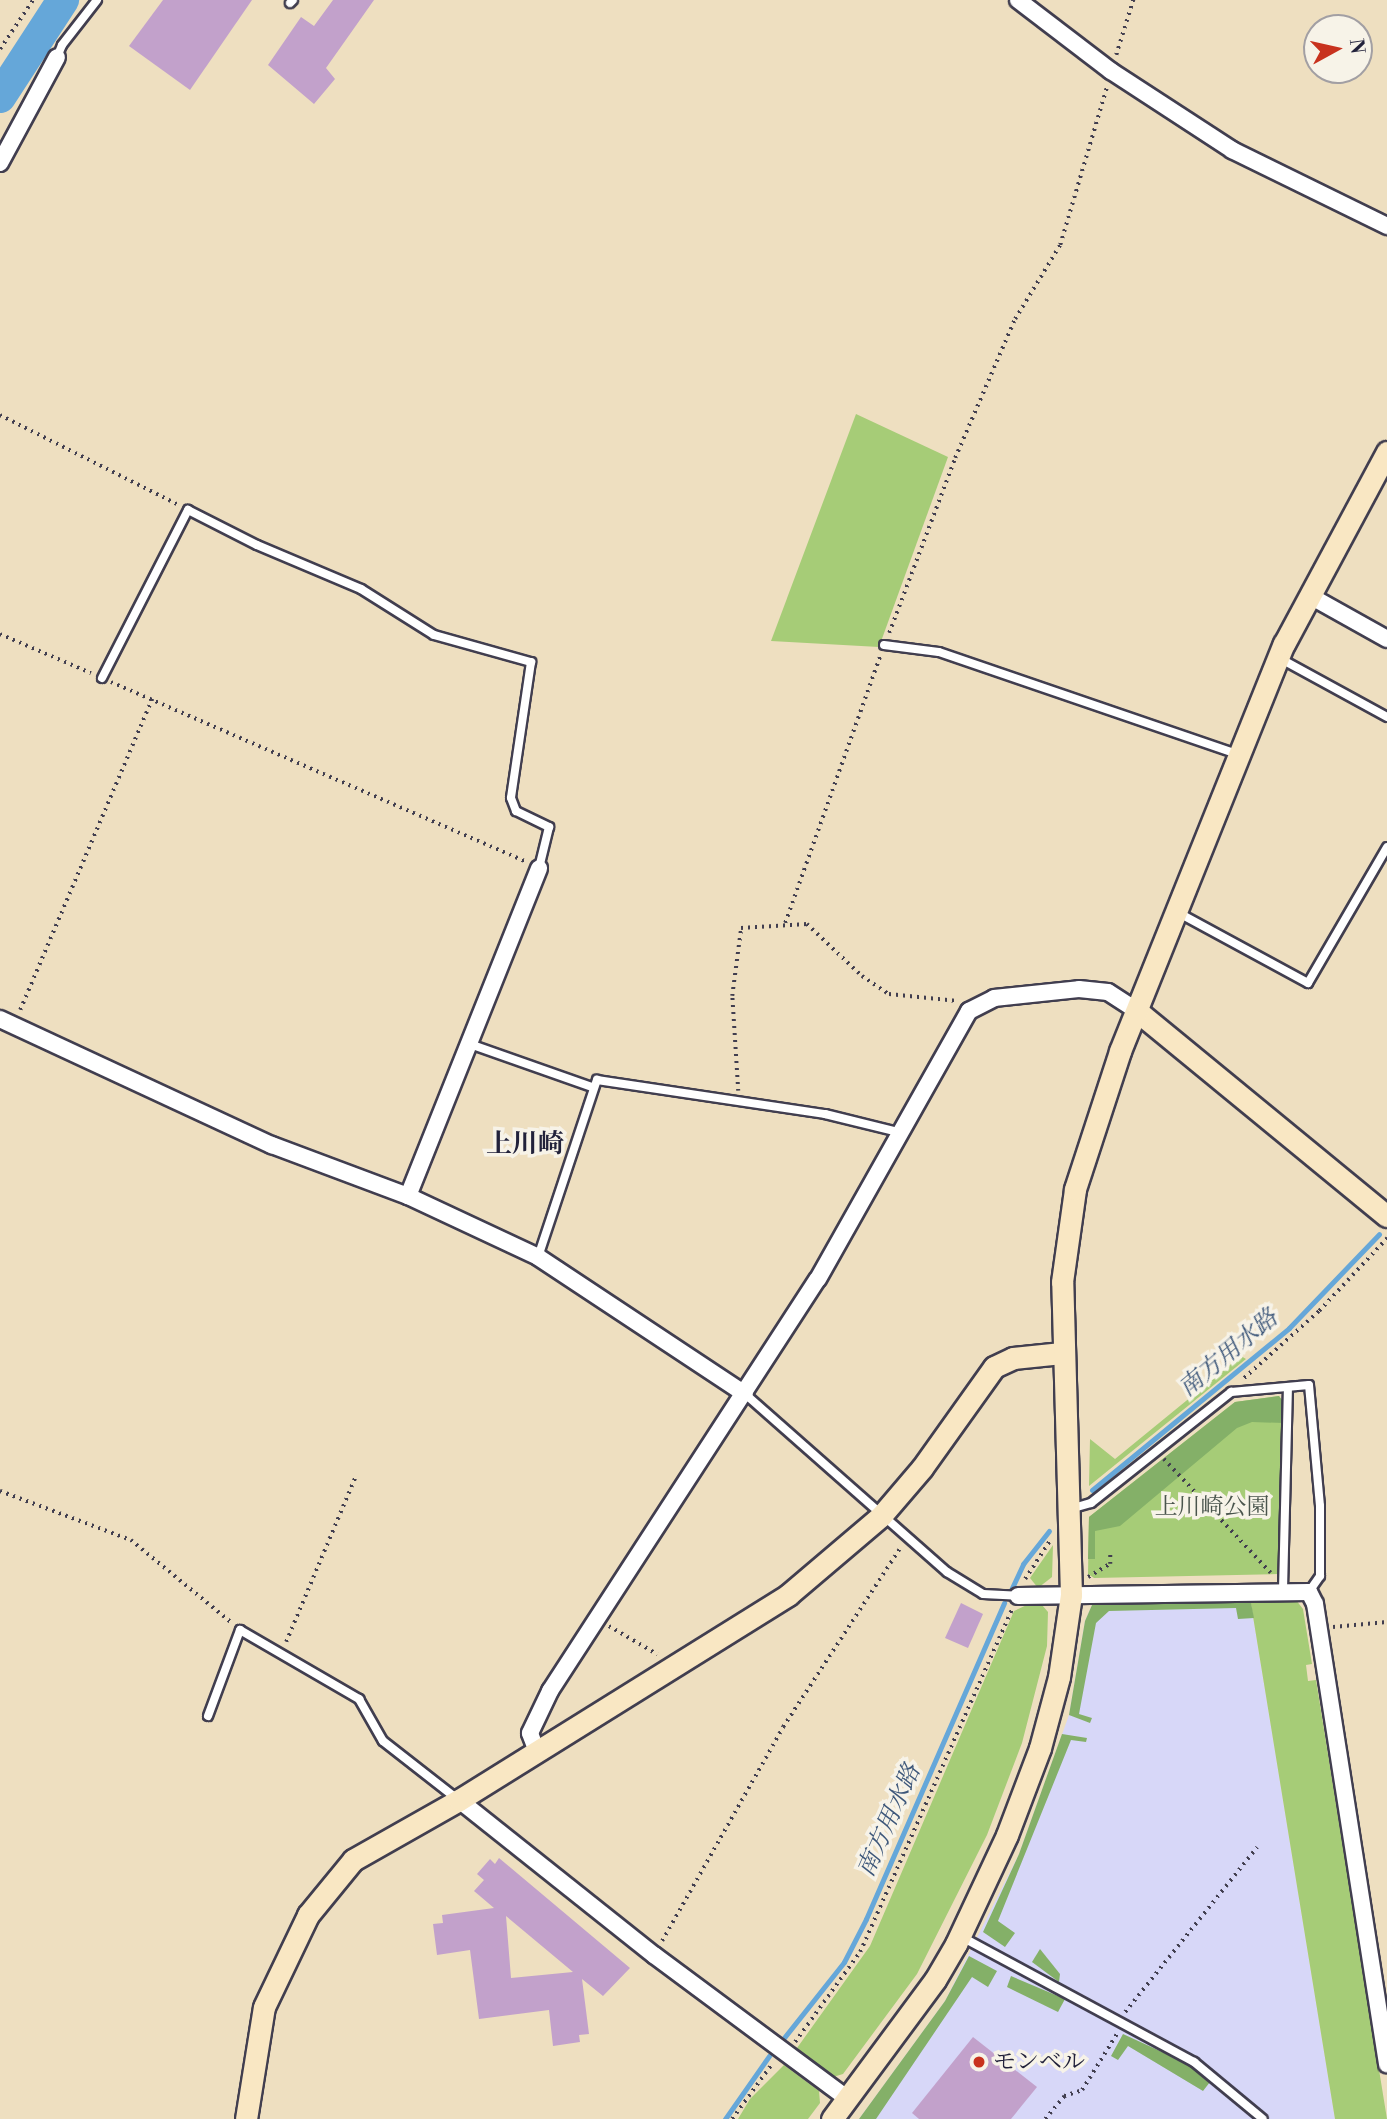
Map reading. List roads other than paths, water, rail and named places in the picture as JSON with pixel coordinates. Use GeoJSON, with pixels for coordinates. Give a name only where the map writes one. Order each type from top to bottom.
{"type":"FeatureCollection","features":[{"type":"Feature","properties":{"kind":"street"},"geometry":{"type":"LineString","coordinates":[[1018,0],[1111,71],[1232,150],[1387,226]]}},
{"type":"Feature","properties":{"kind":"street"},"geometry":{"type":"LineString","coordinates":[[0,163],[57,57]]}},
{"type":"Feature","properties":{"kind":"street"},"geometry":{"type":"LineString","coordinates":[[832,2119],[935,1980],[960,1936],[1007,1835],[1040,1748],[1059,1677],[1071,1595],[1062,1353],[1064,1260],[1075,1189],[1174,911],[1278,657],[1387,452]]}},
{"type":"Feature","properties":{"kind":"street"},"geometry":{"type":"LineString","coordinates":[[1310,596],[1387,639]]}},
{"type":"Feature","properties":{"kind":"street"},"geometry":{"type":"LineString","coordinates":[[408,1196],[539,868]]}},
{"type":"Feature","properties":{"kind":"street"},"geometry":{"type":"LineString","coordinates":[[536,1749],[532,1726],[597,1619],[746,1394],[902,1133],[973,1007],[993,998],[1079,989],[1108,992],[1137,1011],[1387,1216]]}},
{"type":"Feature","properties":{"kind":"street"},"geometry":{"type":"LineString","coordinates":[[7,1021],[272,1145],[408,1196],[538,1257],[746,1394]]}},
{"type":"Feature","properties":{"kind":"street"},"geometry":{"type":"LineString","coordinates":[[246,2119],[264,2007],[308,1916],[353,1860],[459,1800],[536,1749],[788,1595],[881,1516],[922,1468],[994,1367],[1013,1358],[1062,1353]]}},
{"type":"Feature","properties":{"kind":"street"},"geometry":{"type":"LineString","coordinates":[[1018,1596],[1278,1584],[1309,1592],[1387,2064]]}},
{"type":"Feature","properties":{"kind":"street"},"geometry":{"type":"LineString","coordinates":[[459,1800],[654,1955],[848,2099]]}},
{"type":"Feature","properties":{"kind":"lane"},"geometry":{"type":"LineString","coordinates":[[57,57],[97,0]]}},
{"type":"Feature","properties":{"kind":"lane"},"geometry":{"type":"LineString","coordinates":[[102,678],[188,510],[257,545],[361,589],[433,635],[531,662],[511,798],[516,811],[549,827],[539,868]]}},
{"type":"Feature","properties":{"kind":"lane"},"geometry":{"type":"LineString","coordinates":[[884,645],[939,652],[1237,754]]}},
{"type":"Feature","properties":{"kind":"lane"},"geometry":{"type":"LineString","coordinates":[[1278,657],[1387,717]]}},
{"type":"Feature","properties":{"kind":"lane"},"geometry":{"type":"LineString","coordinates":[[1174,911],[1308,983],[1387,847]]}},
{"type":"Feature","properties":{"kind":"lane"},"geometry":{"type":"LineString","coordinates":[[470,1044],[592,1087]]}},
{"type":"Feature","properties":{"kind":"lane"},"geometry":{"type":"LineString","coordinates":[[538,1257],[592,1087],[602,1079],[825,1114],[902,1133]]}},
{"type":"Feature","properties":{"kind":"lane"},"geometry":{"type":"LineString","coordinates":[[1069,1509],[1091,1503],[1231,1392],[1309,1385],[1320,1482],[1320,1576],[1309,1592]]}},
{"type":"Feature","properties":{"kind":"lane"},"geometry":{"type":"LineString","coordinates":[[1278,1584],[1288,1388]]}},
{"type":"Feature","properties":{"kind":"lane"},"geometry":{"type":"LineString","coordinates":[[746,1394],[907,1540],[975,1591],[1018,1596]]}},
{"type":"Feature","properties":{"kind":"lane"},"geometry":{"type":"LineString","coordinates":[[208,1716],[240,1630],[359,1699],[383,1741],[459,1800]]}},
{"type":"Feature","properties":{"kind":"lane"},"geometry":{"type":"LineString","coordinates":[[960,1936],[1194,2062],[1263,2119]]}},
{"type":"Feature","properties":{"kind":"waterway"},"geometry":{"type":"LineString","coordinates":[[0,97],[63,0]]}},
{"type":"Feature","properties":{"kind":"waterway","name":"南方用水路"},"geometry":{"type":"LineString","coordinates":[[1092,1490],[1289,1328],[1379,1234]]}},
{"type":"Feature","properties":{"kind":"waterway","name":"南方用水路"},"geometry":{"type":"LineString","coordinates":[[1011,1590],[1023,1564],[1049,1531]]}},
{"type":"Feature","properties":{"kind":"waterway","name":"南方用水路"},"geometry":{"type":"LineString","coordinates":[[783,2039],[844,1962],[866,1919],[1004,1603]]}},
{"type":"Feature","properties":{"kind":"waterway","name":"南方用水路"},"geometry":{"type":"LineString","coordinates":[[725,2119],[769,2056]]}},
{"type":"Feature","properties":{"kind":"place","name":"モンベル"},"geometry":{"type":"Point","coordinates":[979,2062]}},
{"type":"Feature","properties":{"kind":"district","name":"上川崎"},"geometry":{"type":"Point","coordinates":[525,1145]}},
{"type":"Feature","properties":{"kind":"park label","name":"上川崎公園"},"geometry":{"type":"Point","coordinates":[1212,1507]}}]}
